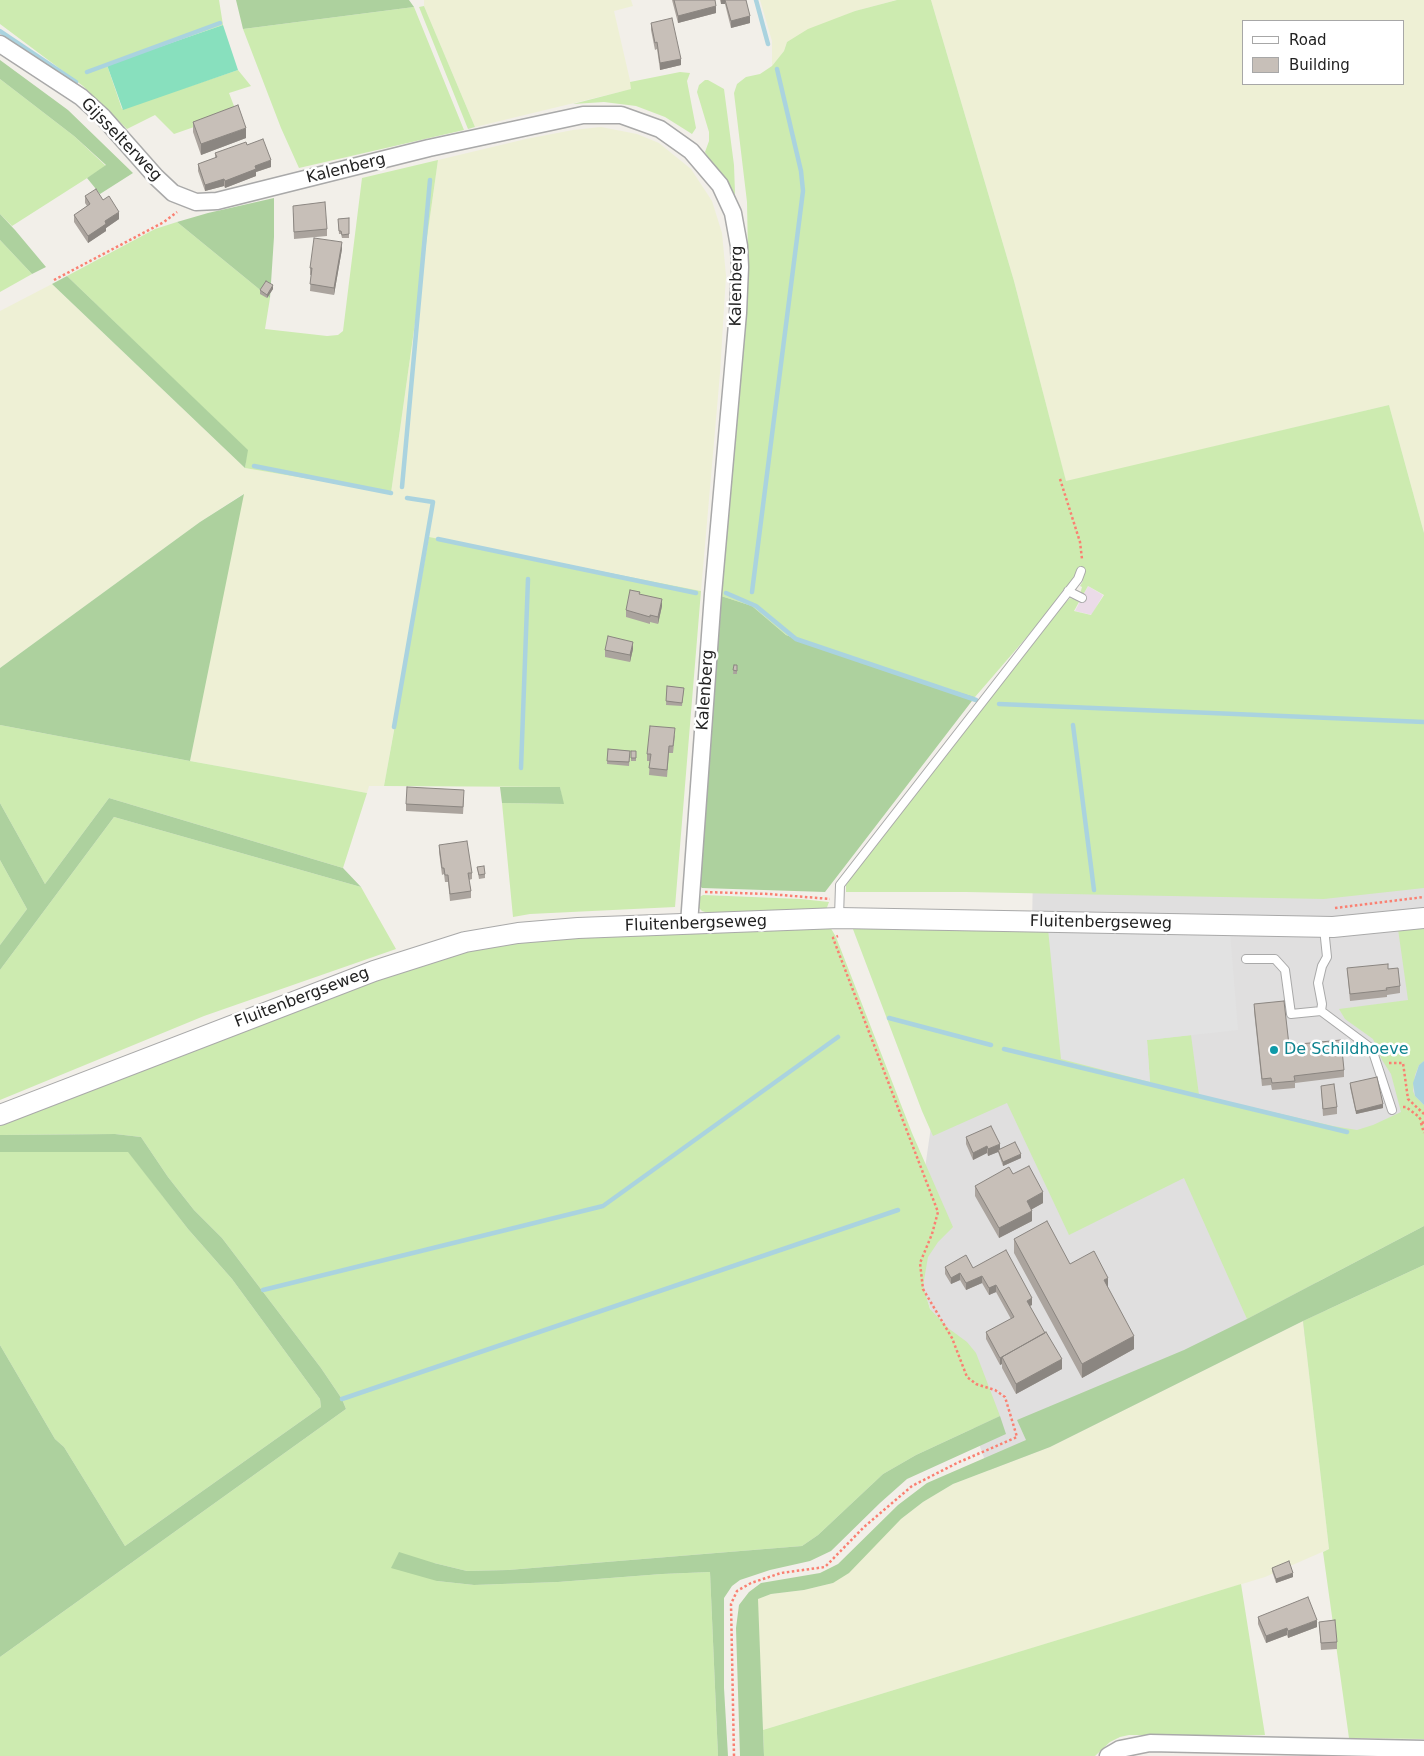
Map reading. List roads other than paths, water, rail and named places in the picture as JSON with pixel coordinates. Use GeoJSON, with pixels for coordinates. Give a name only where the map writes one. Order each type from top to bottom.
{"type":"FeatureCollection","features":[{"type":"Feature","properties":{"kind":"street","name":"Gijsselterweg"},"geometry":{"type":"LineString","coordinates":[[0,44],[81,97],[103,117],[167,188],[173,193],[191,201]]}},
{"type":"Feature","properties":{"kind":"street","name":"Kalenberg"},"geometry":{"type":"LineString","coordinates":[[191,201],[206,203],[217,201],[429,148],[583,115],[621,115],[660,129],[691,150],[720,185],[732,213],[739,246],[740,268],[738,313],[713,594],[689,924]]}},
{"type":"Feature","properties":{"kind":"street","name":"Fluitenbergseweg"},"geometry":{"type":"LineString","coordinates":[[0,1115],[374,971],[441,949],[484,938],[532,931],[841,917],[1424,918]]}},
{"type":"Feature","properties":{"kind":"street"},"geometry":{"type":"LineString","coordinates":[[1108,1756],[1120,1749],[1150,1743],[1424,1749]]}},
{"type":"Feature","properties":{"kind":"lane"},"geometry":{"type":"LineString","coordinates":[[841,917],[840,885],[1078,579],[1081,571]]}},
{"type":"Feature","properties":{"kind":"lane"},"geometry":{"type":"LineString","coordinates":[[1068,591],[1082,598]]}},
{"type":"Feature","properties":{"kind":"lane"},"geometry":{"type":"LineString","coordinates":[[1321,1011],[1322,1004],[1318,983],[1327,957],[1325,918]]}},
{"type":"Feature","properties":{"kind":"lane"},"geometry":{"type":"LineString","coordinates":[[1246,959],[1275,959],[1285,970],[1291,1014],[1321,1011],[1372,1049],[1395,1108]]}},
{"type":"Feature","properties":{"kind":"water"},"geometry":{"type":"Polygon","coordinates":[[[1424,1061],[1424,1105],[1415,1096],[1413,1083],[1419,1065],[1424,1061]]]}},
{"type":"Feature","properties":{"kind":"waterway"},"geometry":{"type":"LineString","coordinates":[[756,0],[768,44]]}},
{"type":"Feature","properties":{"kind":"waterway"},"geometry":{"type":"LineString","coordinates":[[87,72],[220,23]]}},
{"type":"Feature","properties":{"kind":"waterway"},"geometry":{"type":"LineString","coordinates":[[0,31],[76,82]]}},
{"type":"Feature","properties":{"kind":"waterway"},"geometry":{"type":"LineString","coordinates":[[752,592],[803,191],[801,171],[777,69]]}},
{"type":"Feature","properties":{"kind":"waterway"},"geometry":{"type":"LineString","coordinates":[[402,487],[430,180]]}},
{"type":"Feature","properties":{"kind":"waterway"},"geometry":{"type":"LineString","coordinates":[[254,466],[391,493]]}},
{"type":"Feature","properties":{"kind":"waterway"},"geometry":{"type":"LineString","coordinates":[[394,727],[433,502],[407,498]]}},
{"type":"Feature","properties":{"kind":"waterway"},"geometry":{"type":"LineString","coordinates":[[438,539],[696,593]]}},
{"type":"Feature","properties":{"kind":"waterway"},"geometry":{"type":"LineString","coordinates":[[521,768],[528,579]]}},
{"type":"Feature","properties":{"kind":"waterway"},"geometry":{"type":"LineString","coordinates":[[726,593],[756,606],[796,639],[976,700]]}},
{"type":"Feature","properties":{"kind":"waterway"},"geometry":{"type":"LineString","coordinates":[[999,704],[1424,722]]}},
{"type":"Feature","properties":{"kind":"waterway"},"geometry":{"type":"LineString","coordinates":[[1073,725],[1094,890]]}},
{"type":"Feature","properties":{"kind":"waterway"},"geometry":{"type":"LineString","coordinates":[[889,1018],[991,1045]]}},
{"type":"Feature","properties":{"kind":"waterway"},"geometry":{"type":"LineString","coordinates":[[263,1290],[603,1206],[838,1037]]}},
{"type":"Feature","properties":{"kind":"waterway"},"geometry":{"type":"LineString","coordinates":[[1004,1049],[1347,1132]]}},
{"type":"Feature","properties":{"kind":"waterway"},"geometry":{"type":"LineString","coordinates":[[342,1399],[898,1210]]}},
{"type":"Feature","properties":{"kind":"place","name":"De Schildhoeve"},"geometry":{"type":"Point","coordinates":[1274,1050]}}]}
